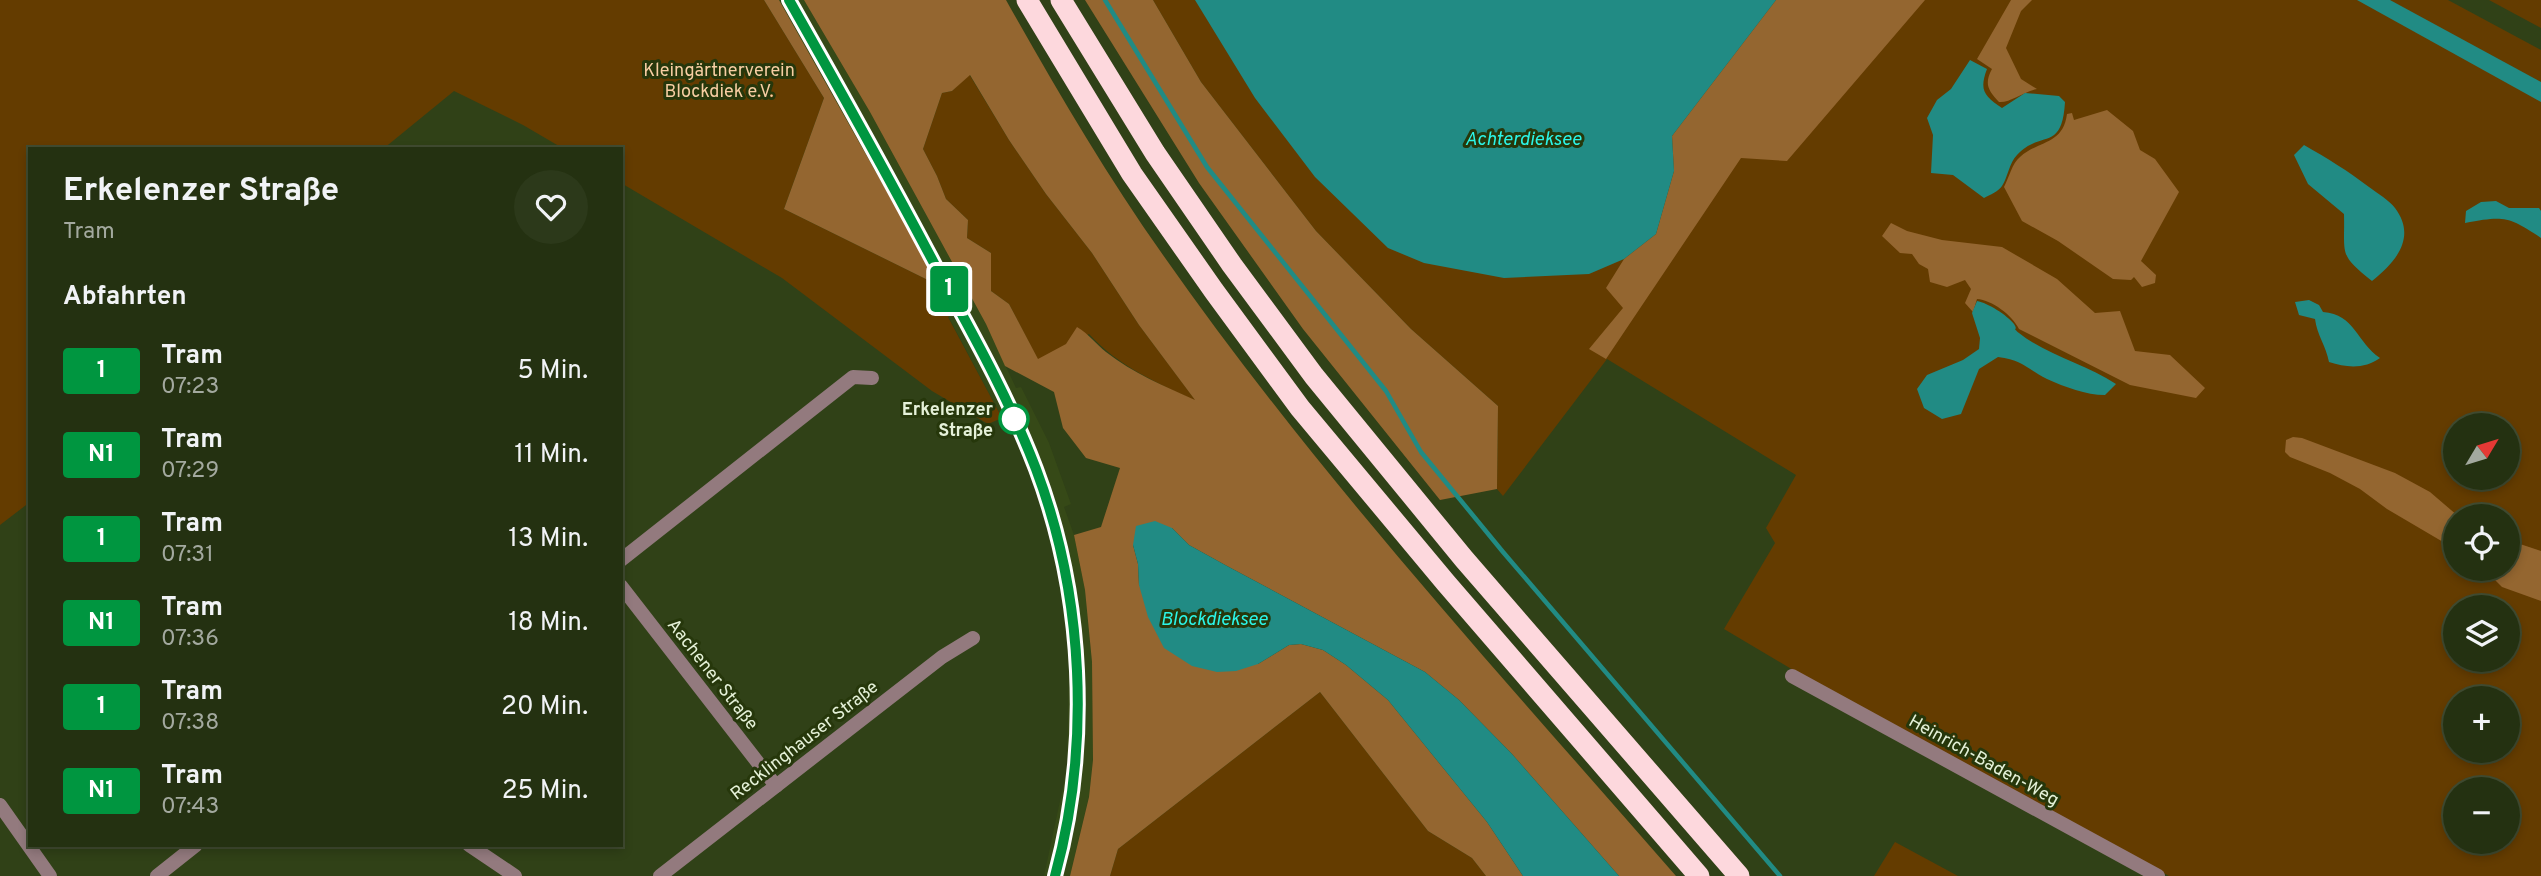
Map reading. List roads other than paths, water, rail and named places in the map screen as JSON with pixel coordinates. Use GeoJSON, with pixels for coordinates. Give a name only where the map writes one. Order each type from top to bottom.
{"type":"FeatureCollection","features":[{"type":"Feature","properties":{"kind":"highway"},"geometry":{"type":"LineString","coordinates":[[1027,0],[1132,174],[1300,408],[1446,583],[1699,876]]}},
{"type":"Feature","properties":{"kind":"highway"},"geometry":{"type":"LineString","coordinates":[[1061,0],[1155,153],[1232,265],[1314,376],[1464,559],[1739,876]]}},
{"type":"Feature","properties":{"kind":"street"},"geometry":{"type":"LineString","coordinates":[[623,558],[853,377],[872,378]]}},
{"type":"Feature","properties":{"kind":"street","name":"Aachener Straße"},"geometry":{"type":"LineString","coordinates":[[623,589],[776,786]]}},
{"type":"Feature","properties":{"kind":"street","name":"Recklinghauser Straße"},"geometry":{"type":"LineString","coordinates":[[660,876],[942,657],[973,638]]}},
{"type":"Feature","properties":{"kind":"street","name":"Heinrich-Baden-Weg"},"geometry":{"type":"LineString","coordinates":[[1792,676],[2158,876]]}},
{"type":"Feature","properties":{"kind":"street"},"geometry":{"type":"LineString","coordinates":[[0,805],[28,845]]}},
{"type":"Feature","properties":{"kind":"street"},"geometry":{"type":"LineString","coordinates":[[30,847],[50,876]]}},
{"type":"Feature","properties":{"kind":"street"},"geometry":{"type":"LineString","coordinates":[[157,876],[193,847]]}},
{"type":"Feature","properties":{"kind":"street"},"geometry":{"type":"LineString","coordinates":[[472,847],[515,876]]}},
{"type":"Feature","properties":{"kind":"water","name":"Achterdieksee"},"geometry":{"type":"Polygon","coordinates":[[[1195,0],[1776,0],[1672,136],[1674,171],[1656,234],[1624,259],[1589,274],[1504,278],[1424,263],[1388,248],[1315,177],[1255,98],[1195,0]]]}},
{"type":"Feature","properties":{"kind":"water"},"geometry":{"type":"Polygon","coordinates":[[[2357,0],[2390,0],[2541,82],[2541,102],[2357,0]]]}},
{"type":"Feature","properties":{"kind":"water"},"geometry":{"type":"Polygon","coordinates":[[[1970,60],[1987,69],[1983,87],[1987,96],[2002,108],[2025,93],[2059,96],[2065,102],[2060,128],[2055,134],[2026,147],[2017,155],[2001,188],[1984,198],[1953,175],[1931,173],[1933,135],[1927,118],[1937,100],[1951,89],[1970,60]]]}},
{"type":"Feature","properties":{"kind":"water"},"geometry":{"type":"Polygon","coordinates":[[[2304,145],[2390,202],[2401,219],[2404,239],[2401,248],[2389,266],[2372,281],[2348,259],[2344,246],[2344,214],[2308,184],[2294,155],[2304,145]]]}},
{"type":"Feature","properties":{"kind":"water"},"geometry":{"type":"Polygon","coordinates":[[[2496,201],[2509,208],[2539,208],[2541,238],[2521,225],[2505,220],[2489,219],[2465,223],[2466,211],[2481,202],[2496,201]]]}},
{"type":"Feature","properties":{"kind":"water"},"geometry":{"type":"Polygon","coordinates":[[[2309,300],[2319,305],[2323,312],[2334,314],[2349,323],[2380,358],[2356,366],[2329,362],[2315,319],[2299,315],[2295,302],[2309,300]]]}},
{"type":"Feature","properties":{"kind":"water"},"geometry":{"type":"Polygon","coordinates":[[[1977,301],[2002,313],[2014,324],[2017,331],[2030,341],[2116,384],[2105,395],[2083,392],[2047,379],[2019,363],[1998,357],[1979,369],[1961,414],[1942,419],[1924,408],[1917,389],[1927,375],[1963,360],[1979,349],[1980,338],[1972,313],[1977,301]]]}},
{"type":"Feature","properties":{"kind":"water","name":"Blockdieksee"},"geometry":{"type":"Polygon","coordinates":[[[1155,521],[1172,528],[1189,545],[1425,672],[1459,700],[1512,754],[1619,876],[1523,876],[1487,822],[1388,700],[1346,665],[1323,650],[1301,644],[1289,645],[1258,664],[1236,671],[1217,672],[1192,666],[1164,648],[1148,617],[1139,585],[1138,564],[1133,545],[1136,526],[1155,521]]]}},
{"type":"Feature","properties":{"kind":"waterway"},"geometry":{"type":"LineString","coordinates":[[1105,0],[1207,167],[1386,391],[1421,452],[1780,876]]}},
{"type":"Feature","properties":{"kind":"tram line"},"geometry":{"type":"LineString","coordinates":[[789,0],[989,365],[1036,469],[1052,517],[1065,567],[1073,619],[1078,723],[1067,826],[1055,876]]}},
{"type":"Feature","properties":{"kind":"tram line","name":"1"},"geometry":{"type":"LineString","coordinates":[[789,0],[857,117],[994,374],[1036,469],[1056,529],[1075,641],[1077,697],[1076,753],[1055,876]]}},
{"type":"Feature","properties":{"kind":"place","name":"Erkelenzer Straße"},"geometry":{"type":"Point","coordinates":[1014,419]}},
{"type":"Feature","properties":{"kind":"park label","name":"Kleingärtnerverein Blockdiek e.V."},"geometry":{"type":"Point","coordinates":[719,80]}}]}
